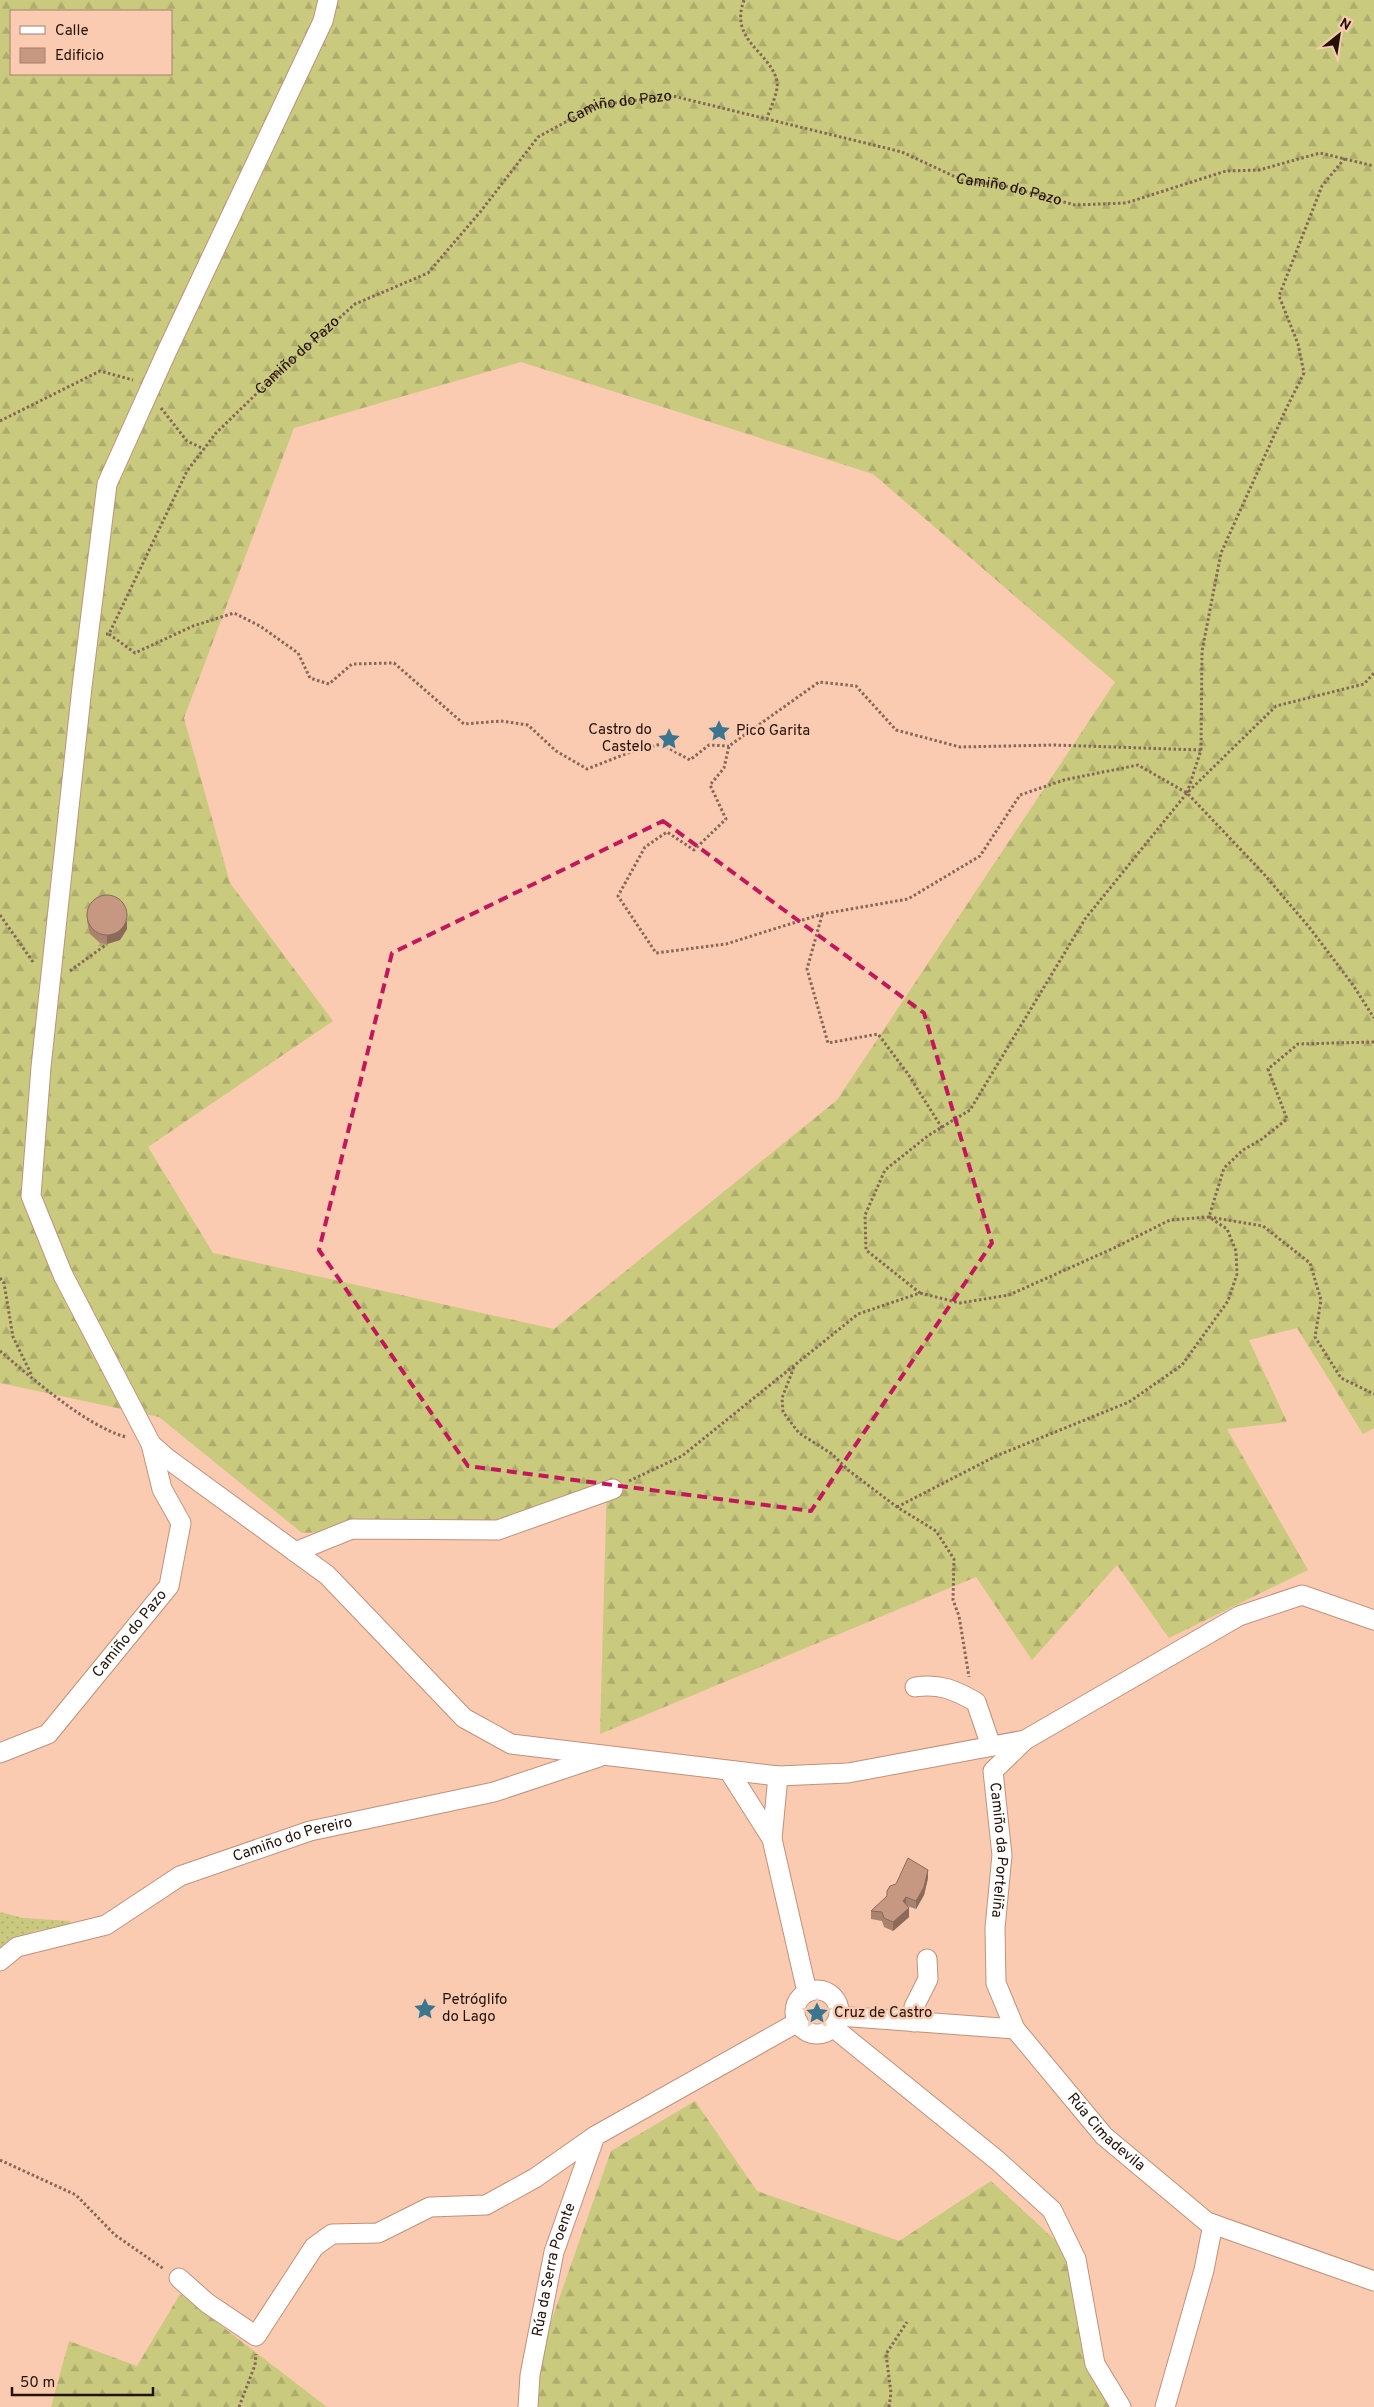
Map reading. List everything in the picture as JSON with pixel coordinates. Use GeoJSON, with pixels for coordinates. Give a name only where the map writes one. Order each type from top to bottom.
{"type":"FeatureCollection","features":[{"type":"Feature","properties":{"kind":"street"},"geometry":{"type":"LineString","coordinates":[[328,0],[323,21],[148,392],[107,484],[88,635],[50,985],[31,1196],[64,1275],[151,1444],[327,1575],[464,1718],[511,1744],[778,1776],[848,1773],[1026,1740],[1239,1616],[1302,1595],[1374,1620]]}},
{"type":"Feature","properties":{"kind":"street","name":"Camiño do Pazo"},"geometry":{"type":"LineString","coordinates":[[0,1753],[48,1734],[169,1586],[180,1523],[162,1489],[151,1444]]}},
{"type":"Feature","properties":{"kind":"street"},"geometry":{"type":"LineString","coordinates":[[295,1552],[352,1529],[498,1530],[612,1489]]}},
{"type":"Feature","properties":{"kind":"street"},"geometry":{"type":"LineString","coordinates":[[915,1687],[928,1685],[952,1688],[976,1702],[991,1746]]}},
{"type":"Feature","properties":{"kind":"street","name":"Camiño da Porteliña"},"geometry":{"type":"LineString","coordinates":[[1015,2029],[996,1983],[995,1928],[1002,1855],[993,1771],[1026,1740]]}},
{"type":"Feature","properties":{"kind":"street","name":"Camiño do Pereiro"},"geometry":{"type":"LineString","coordinates":[[0,1962],[16,1947],[106,1925],[180,1876],[301,1834],[494,1792],[603,1756]]}},
{"type":"Feature","properties":{"kind":"street"},"geometry":{"type":"LineString","coordinates":[[729,1771],[772,1839]]}},
{"type":"Feature","properties":{"kind":"street"},"geometry":{"type":"LineString","coordinates":[[778,1776],[772,1839],[807,1992]]}},
{"type":"Feature","properties":{"kind":"street"},"geometry":{"type":"LineString","coordinates":[[914,2022],[914,2007],[928,1979],[927,1960]]}},
{"type":"Feature","properties":{"kind":"street"},"geometry":{"type":"LineString","coordinates":[[821,1990],[834,1997],[840,2009],[836,2022],[828,2032],[814,2034],[808,2032],[798,2022],[795,2009],[807,1992],[821,1990]]}},
{"type":"Feature","properties":{"kind":"street"},"geometry":{"type":"LineString","coordinates":[[179,2278],[207,2304],[256,2336],[314,2247],[332,2234],[378,2233],[430,2208],[486,2205],[535,2178],[595,2136],[798,2022]]}},
{"type":"Feature","properties":{"kind":"street"},"geometry":{"type":"LineString","coordinates":[[836,2022],[914,2022],[1015,2029]]}},
{"type":"Feature","properties":{"kind":"street"},"geometry":{"type":"LineString","coordinates":[[836,2022],[998,2161],[1052,2210],[1076,2259],[1095,2364],[1121,2407]]}},
{"type":"Feature","properties":{"kind":"street","name":"Rúa Cimadevila"},"geometry":{"type":"LineString","coordinates":[[1015,2029],[1104,2136],[1207,2222],[1374,2281]]}},
{"type":"Feature","properties":{"kind":"street","name":"Rúa da Serra Poente"},"geometry":{"type":"LineString","coordinates":[[528,2407],[530,2375],[554,2252],[595,2136]]}},
{"type":"Feature","properties":{"kind":"street"},"geometry":{"type":"LineString","coordinates":[[1165,2407],[1204,2270],[1213,2224]]}},
{"type":"Feature","properties":{"kind":"path"},"geometry":{"type":"LineString","coordinates":[[744,0],[741,8],[744,36],[772,70],[778,83],[767,118]]}},
{"type":"Feature","properties":{"kind":"path","name":"Camiño do Pazo"},"geometry":{"type":"LineString","coordinates":[[109,634],[187,471],[216,433],[280,370],[355,304],[428,273],[481,211],[538,137],[597,105],[673,96],[902,152],[962,180],[1005,186],[1075,205],[1126,204],[1226,171],[1259,170],[1320,153],[1374,166]]}},
{"type":"Feature","properties":{"kind":"path"},"geometry":{"type":"LineString","coordinates":[[1186,793],[1201,750],[1202,651],[1221,552],[1304,374],[1298,344],[1278,296],[1322,186],[1345,158]]}},
{"type":"Feature","properties":{"kind":"path"},"geometry":{"type":"LineString","coordinates":[[0,421],[100,371],[131,378],[148,392],[187,441],[204,449]]}},
{"type":"Feature","properties":{"kind":"path"},"geometry":{"type":"LineString","coordinates":[[88,635],[109,634],[135,653],[193,626],[234,612],[260,626],[298,653],[310,678],[329,684],[352,664],[394,663],[464,724],[501,721],[528,725],[556,751],[587,769],[628,752],[661,744],[690,760],[709,745],[729,746],[819,682],[856,686],[896,730],[960,747],[1054,745],[1201,750]]}},
{"type":"Feature","properties":{"kind":"path"},"geometry":{"type":"LineString","coordinates":[[1374,673],[1364,684],[1276,706],[1186,793],[1085,919],[970,1110],[885,1170],[865,1215],[866,1250],[920,1293],[960,1303],[1010,1295],[1114,1248],[1170,1220],[1209,1217],[1263,1226],[1310,1263],[1321,1300],[1315,1337],[1341,1378],[1374,1394]]}},
{"type":"Feature","properties":{"kind":"path"},"geometry":{"type":"LineString","coordinates":[[729,746],[724,768],[710,785],[726,819],[694,850],[668,832],[645,848],[618,896],[656,954],[726,944],[822,914],[908,899],[980,856],[1020,795],[1064,780],[1138,765],[1186,793],[1263,873],[1309,927],[1353,985],[1374,1018]]}},
{"type":"Feature","properties":{"kind":"path"},"geometry":{"type":"LineString","coordinates":[[822,914],[807,969],[828,1043],[878,1034],[908,1074],[942,1128]]}},
{"type":"Feature","properties":{"kind":"path"},"geometry":{"type":"LineString","coordinates":[[0,916],[50,985],[107,944]]}},
{"type":"Feature","properties":{"kind":"path"},"geometry":{"type":"LineString","coordinates":[[1209,1217],[1224,1168],[1243,1150],[1262,1139],[1287,1119],[1268,1069],[1298,1044],[1374,1042]]}},
{"type":"Feature","properties":{"kind":"path"},"geometry":{"type":"LineString","coordinates":[[897,1507],[996,1456],[1129,1402],[1182,1365],[1228,1301],[1236,1274],[1236,1251],[1227,1229],[1209,1217]]}},
{"type":"Feature","properties":{"kind":"path"},"geometry":{"type":"LineString","coordinates":[[0,1278],[4,1283],[13,1337],[33,1379]]}},
{"type":"Feature","properties":{"kind":"path"},"geometry":{"type":"LineString","coordinates":[[612,1489],[682,1456],[858,1314],[920,1293]]}},
{"type":"Feature","properties":{"kind":"path"},"geometry":{"type":"LineString","coordinates":[[0,1351],[33,1379],[110,1433],[151,1444]]}},
{"type":"Feature","properties":{"kind":"path"},"geometry":{"type":"LineString","coordinates":[[794,1367],[782,1398],[783,1412],[799,1433],[832,1454],[848,1470],[897,1507],[936,1531],[954,1559],[953,1600],[959,1616],[966,1668],[976,1702]]}},
{"type":"Feature","properties":{"kind":"path"},"geometry":{"type":"LineString","coordinates":[[0,2160],[76,2194],[115,2235],[179,2278]]}},
{"type":"Feature","properties":{"kind":"path"},"geometry":{"type":"LineString","coordinates":[[888,2407],[891,2393],[886,2354],[907,2322]]}},
{"type":"Feature","properties":{"kind":"path"},"geometry":{"type":"LineString","coordinates":[[239,2407],[255,2365],[256,2336]]}},
{"type":"Feature","properties":{"kind":"highlighted area"},"geometry":{"type":"Polygon","coordinates":[[[663,821],[924,1013],[992,1243],[811,1511],[468,1466],[319,1250],[392,953],[663,821]]]}},
{"type":"Feature","properties":{"kind":"green space"},"geometry":{"type":"Polygon","coordinates":[[[0,0],[1374,0],[1374,1428],[1363,1434],[1297,1328],[1249,1340],[1287,1422],[1227,1429],[1308,1570],[1169,1638],[1117,1565],[1032,1660],[976,1577],[600,1734],[607,1480],[501,1523],[302,1533],[159,1417],[0,1383],[0,0]],[[521,362],[294,428],[184,718],[230,883],[333,1021],[148,1147],[213,1253],[554,1329],[837,1100],[1115,682],[873,474],[521,362]]]}},
{"type":"Feature","properties":{"kind":"green space"},"geometry":{"type":"Polygon","coordinates":[[[0,1912],[23,1918],[70,1921],[70,1925],[34,1931],[0,1949],[0,1912]]]}},
{"type":"Feature","properties":{"kind":"green space"},"geometry":{"type":"Polygon","coordinates":[[[695,2101],[757,2191],[899,2241],[991,2181],[1066,2250],[1086,2366],[1110,2407],[521,2407],[611,2151],[695,2101]]]}},
{"type":"Feature","properties":{"kind":"green space"},"geometry":{"type":"Polygon","coordinates":[[[180,2294],[327,2407],[51,2407],[69,2341],[137,2366],[180,2294]]]}},
{"type":"Feature","properties":{"kind":"building"},"geometry":{"type":"Polygon","coordinates":[[[111,895],[118,898],[124,904],[127,915],[126,923],[118,932],[111,935],[103,935],[96,932],[88,923],[87,911],[90,904],[99,896],[111,895]]]}},
{"type":"Feature","properties":{"kind":"building"},"geometry":{"type":"Polygon","coordinates":[[[908,1858],[928,1870],[924,1887],[916,1901],[906,1897],[903,1901],[909,1908],[893,1922],[884,1918],[882,1912],[871,1911],[887,1896],[890,1886],[896,1884],[908,1858]]]}},
{"type":"Feature","properties":{"kind":"place","name":"Pico Garita"},"geometry":{"type":"Point","coordinates":[719,731]}},
{"type":"Feature","properties":{"kind":"place","name":"Castro do Castelo"},"geometry":{"type":"Point","coordinates":[669,739]}},
{"type":"Feature","properties":{"kind":"place","name":"Petróglifo do Lago"},"geometry":{"type":"Point","coordinates":[425,2009]}},
{"type":"Feature","properties":{"kind":"place","name":"Cruz de Castro"},"geometry":{"type":"Point","coordinates":[817,2013]}}]}
